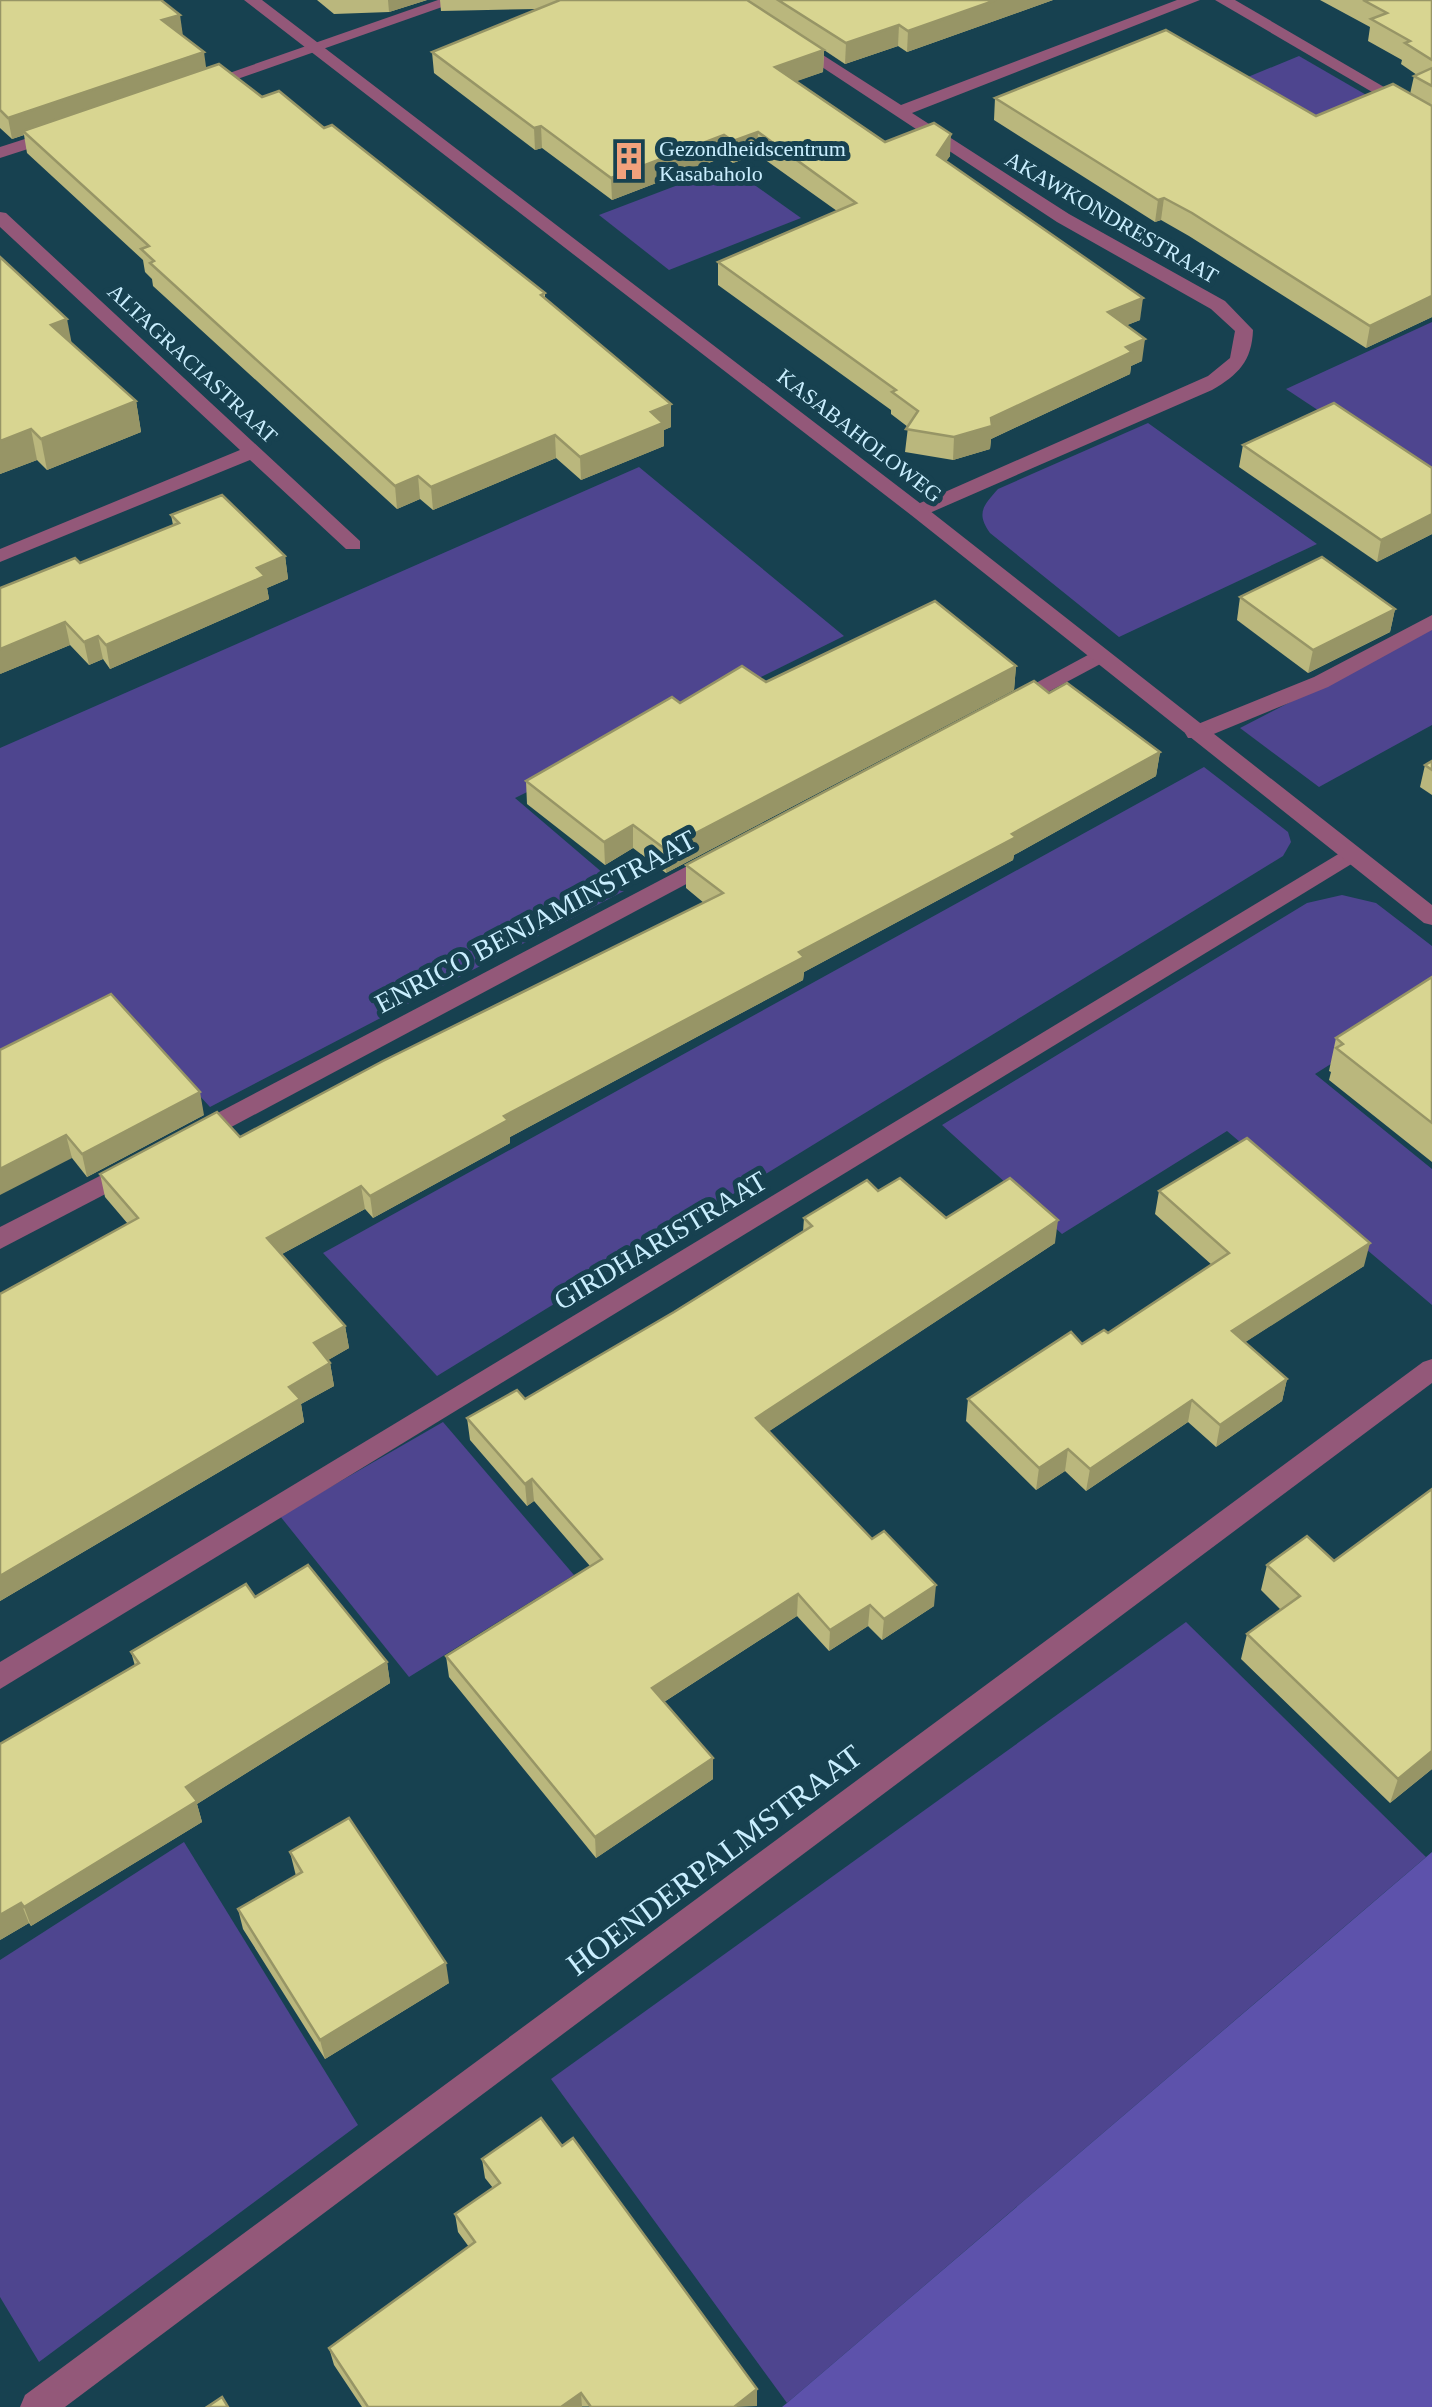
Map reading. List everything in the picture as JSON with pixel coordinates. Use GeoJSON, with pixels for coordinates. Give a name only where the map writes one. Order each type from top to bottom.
{"type":"FeatureCollection","features":[{"type":"Feature","properties":{"kind":"street","name":"KASABAHOLOWEG"},"geometry":{"type":"LineString","coordinates":[[252,0],[918,511],[1432,917]]}},
{"type":"Feature","properties":{"kind":"street"},"geometry":{"type":"LineString","coordinates":[[184,91],[454,0]]}},
{"type":"Feature","properties":{"kind":"street"},"geometry":{"type":"LineString","coordinates":[[898,112],[1192,0]]}},
{"type":"Feature","properties":{"kind":"street"},"geometry":{"type":"LineString","coordinates":[[1223,0],[1432,122]]}},
{"type":"Feature","properties":{"kind":"street","name":"AKAWKONDRESTRAAT"},"geometry":{"type":"LineString","coordinates":[[775,30],[1063,218],[1218,305],[1244,330],[1244,353],[1231,372],[918,511]]}},
{"type":"Feature","properties":{"kind":"street"},"geometry":{"type":"LineString","coordinates":[[0,153],[74,128]]}},
{"type":"Feature","properties":{"kind":"street","name":"ALTAGRACIASTRAAT"},"geometry":{"type":"LineString","coordinates":[[0,216],[352,545]]}},
{"type":"Feature","properties":{"kind":"street"},"geometry":{"type":"LineString","coordinates":[[0,556],[252,452]]}},
{"type":"Feature","properties":{"kind":"street"},"geometry":{"type":"LineString","coordinates":[[1196,733],[1320,682],[1432,621]]}},
{"type":"Feature","properties":{"kind":"street"},"geometry":{"type":"LineString","coordinates":[[994,711],[1098,656]]}},
{"type":"Feature","properties":{"kind":"street","name":"ENRICO BENJAMINSTRAAT"},"geometry":{"type":"LineString","coordinates":[[0,1239],[732,850]]}},
{"type":"Feature","properties":{"kind":"street","name":"GIRDHARISTRAAT"},"geometry":{"type":"LineString","coordinates":[[0,1677],[1350,855]]}},
{"type":"Feature","properties":{"kind":"street","name":"HOENDERPALMSTRAAT"},"geometry":{"type":"LineString","coordinates":[[38,2407],[1432,1370]]}},
{"type":"Feature","properties":{"kind":"shaded area"},"geometry":{"type":"Polygon","coordinates":[[[1299,56],[1375,100],[1236,156],[1163,112],[1299,56]]]}},
{"type":"Feature","properties":{"kind":"shaded area"},"geometry":{"type":"Polygon","coordinates":[[[728,166],[801,218],[669,270],[599,215],[728,166]]]}},
{"type":"Feature","properties":{"kind":"shaded area"},"geometry":{"type":"Polygon","coordinates":[[[1432,322],[1432,481],[1428,483],[1286,389],[1432,322]]]}},
{"type":"Feature","properties":{"kind":"shaded area"},"geometry":{"type":"Polygon","coordinates":[[[1148,423],[1317,544],[1119,637],[990,533],[982,515],[998,489],[1148,423]]]}},
{"type":"Feature","properties":{"kind":"shaded area"},"geometry":{"type":"Polygon","coordinates":[[[639,467],[844,636],[515,798],[624,891],[210,1107],[108,997],[0,1050],[0,748],[639,467]]]}},
{"type":"Feature","properties":{"kind":"shaded area"},"geometry":{"type":"Polygon","coordinates":[[[1432,629],[1432,725],[1319,787],[1240,728],[1432,629]]]}},
{"type":"Feature","properties":{"kind":"shaded area"},"geometry":{"type":"Polygon","coordinates":[[[1204,767],[1288,832],[1291,842],[1283,856],[437,1376],[323,1253],[1204,767]]]}},
{"type":"Feature","properties":{"kind":"shaded area"},"geometry":{"type":"Polygon","coordinates":[[[1342,895],[1376,903],[1432,946],[1432,1000],[1315,1074],[1432,1169],[1432,1305],[1227,1131],[1062,1234],[942,1125],[1307,903],[1342,895]]]}},
{"type":"Feature","properties":{"kind":"shaded area"},"geometry":{"type":"Polygon","coordinates":[[[443,1422],[574,1575],[409,1677],[280,1516],[443,1422]]]}},
{"type":"Feature","properties":{"kind":"shaded area"},"geometry":{"type":"Polygon","coordinates":[[[1186,1622],[1426,1857],[787,2403],[551,2079],[1186,1622]]]}},
{"type":"Feature","properties":{"kind":"shaded area"},"geometry":{"type":"Polygon","coordinates":[[[184,1842],[358,2125],[39,2362],[0,2297],[0,1960],[184,1842]]]}},
{"type":"Feature","properties":{"kind":"shaded area"},"geometry":{"type":"Polygon","coordinates":[[[1432,1852],[1432,2407],[782,2407],[787,2403],[1432,1852]]]}},
{"type":"Feature","properties":{"kind":"building"},"geometry":{"type":"Polygon","coordinates":[[[0,0],[161,0],[180,15],[162,20],[204,52],[8,118],[0,110],[0,0]]]}},
{"type":"Feature","properties":{"kind":"building"},"geometry":{"type":"Polygon","coordinates":[[[560,0],[747,0],[824,50],[775,67],[885,142],[934,123],[951,134],[937,155],[1143,298],[1108,312],[1145,339],[1126,347],[1132,352],[991,418],[992,426],[954,437],[906,429],[918,411],[892,392],[896,390],[718,262],[856,203],[758,132],[733,141],[724,135],[611,178],[541,126],[534,128],[432,52],[560,0]]]}},
{"type":"Feature","properties":{"kind":"building"},"geometry":{"type":"Polygon","coordinates":[[[778,0],[996,0],[908,31],[899,25],[846,43],[778,0]]]}},
{"type":"Feature","properties":{"kind":"building"},"geometry":{"type":"Polygon","coordinates":[[[1363,0],[1432,0],[1432,60],[1405,43],[1410,41],[1371,19],[1387,13],[1363,0]]]}},
{"type":"Feature","properties":{"kind":"building"},"geometry":{"type":"Polygon","coordinates":[[[1166,30],[1316,116],[1393,84],[1432,106],[1432,296],[1370,326],[1192,213],[1164,198],[1158,200],[995,98],[1166,30]]]}},
{"type":"Feature","properties":{"kind":"building"},"geometry":{"type":"Polygon","coordinates":[[[219,64],[262,97],[279,91],[324,128],[332,125],[545,293],[541,295],[671,404],[651,412],[663,423],[580,457],[555,435],[431,487],[418,476],[395,486],[150,263],[154,261],[141,249],[149,246],[23,131],[219,64]]]}},
{"type":"Feature","properties":{"kind":"building"},"geometry":{"type":"Polygon","coordinates":[[[1432,68],[1432,86],[1414,76],[1432,68]]]}},
{"type":"Feature","properties":{"kind":"building"},"geometry":{"type":"Polygon","coordinates":[[[0,257],[67,319],[51,325],[136,401],[41,439],[31,429],[0,441],[0,257]]]}},
{"type":"Feature","properties":{"kind":"building"},"geometry":{"type":"Polygon","coordinates":[[[1334,403],[1432,468],[1432,514],[1381,540],[1243,445],[1334,403]]]}},
{"type":"Feature","properties":{"kind":"building"},"geometry":{"type":"Polygon","coordinates":[[[222,495],[285,556],[257,568],[265,576],[106,645],[98,636],[84,642],[65,622],[0,649],[0,588],[75,558],[80,563],[179,523],[171,515],[222,495]]]}},
{"type":"Feature","properties":{"kind":"building"},"geometry":{"type":"Polygon","coordinates":[[[1322,557],[1395,609],[1313,650],[1240,597],[1322,557]]]}},
{"type":"Feature","properties":{"kind":"building"},"geometry":{"type":"Polygon","coordinates":[[[935,601],[1016,666],[665,849],[633,825],[604,842],[526,781],[672,697],[680,703],[742,666],[766,682],[935,601]]]}},
{"type":"Feature","properties":{"kind":"building"},"geometry":{"type":"Polygon","coordinates":[[[1034,681],[1049,693],[1067,683],[1160,752],[1012,834],[1016,837],[799,952],[804,957],[504,1116],[508,1120],[370,1196],[361,1186],[267,1238],[345,1326],[314,1343],[330,1363],[289,1387],[300,1399],[0,1576],[0,1294],[138,1218],[100,1174],[217,1112],[240,1137],[383,1061],[723,893],[686,865],[1034,681]]]}},
{"type":"Feature","properties":{"kind":"building"},"geometry":{"type":"Polygon","coordinates":[[[1432,977],[1432,1123],[1336,1048],[1343,1044],[1336,1038],[1432,977]]]}},
{"type":"Feature","properties":{"kind":"building"},"geometry":{"type":"Polygon","coordinates":[[[111,994],[200,1092],[82,1154],[66,1135],[0,1169],[0,1050],[111,994]]]}},
{"type":"Feature","properties":{"kind":"building"},"geometry":{"type":"Polygon","coordinates":[[[1247,1138],[1370,1243],[1232,1331],[1287,1379],[1220,1425],[1192,1400],[1090,1469],[1068,1449],[1039,1468],[968,1399],[1071,1332],[1082,1344],[1104,1330],[1108,1333],[1229,1253],[1159,1191],[1247,1138]]]}},
{"type":"Feature","properties":{"kind":"building"},"geometry":{"type":"Polygon","coordinates":[[[900,1178],[946,1218],[1010,1178],[1058,1220],[756,1418],[872,1539],[884,1531],[936,1585],[884,1619],[870,1605],[830,1630],[798,1594],[652,1688],[713,1758],[595,1837],[446,1656],[602,1559],[532,1479],[525,1484],[467,1418],[517,1390],[525,1399],[674,1312],[812,1226],[804,1218],[867,1180],[878,1191],[900,1178]]]}},
{"type":"Feature","properties":{"kind":"building"},"geometry":{"type":"Polygon","coordinates":[[[1432,1489],[1432,1751],[1398,1779],[1247,1634],[1300,1596],[1267,1565],[1307,1536],[1334,1561],[1432,1489]]]}},
{"type":"Feature","properties":{"kind":"building"},"geometry":{"type":"Polygon","coordinates":[[[308,1565],[387,1662],[186,1787],[197,1801],[24,1907],[21,1903],[0,1915],[0,1744],[139,1663],[131,1652],[246,1584],[255,1597],[308,1565]]]}},
{"type":"Feature","properties":{"kind":"building"},"geometry":{"type":"Polygon","coordinates":[[[349,1818],[446,1963],[320,2040],[238,1909],[302,1872],[290,1852],[349,1818]]]}},
{"type":"Feature","properties":{"kind":"building"},"geometry":{"type":"Polygon","coordinates":[[[541,2118],[562,2146],[573,2138],[757,2389],[734,2407],[591,2407],[581,2393],[561,2407],[368,2407],[329,2348],[475,2242],[455,2214],[500,2183],[482,2159],[541,2118]]]}},
{"type":"Feature","properties":{"kind":"building"},"geometry":{"type":"Polygon","coordinates":[[[222,2397],[228,2407],[207,2407],[222,2397]]]}},
{"type":"Feature","properties":{"kind":"place","name":"Gezondheidscentrum Kasabaholo"},"geometry":{"type":"Point","coordinates":[629,161]}}]}
